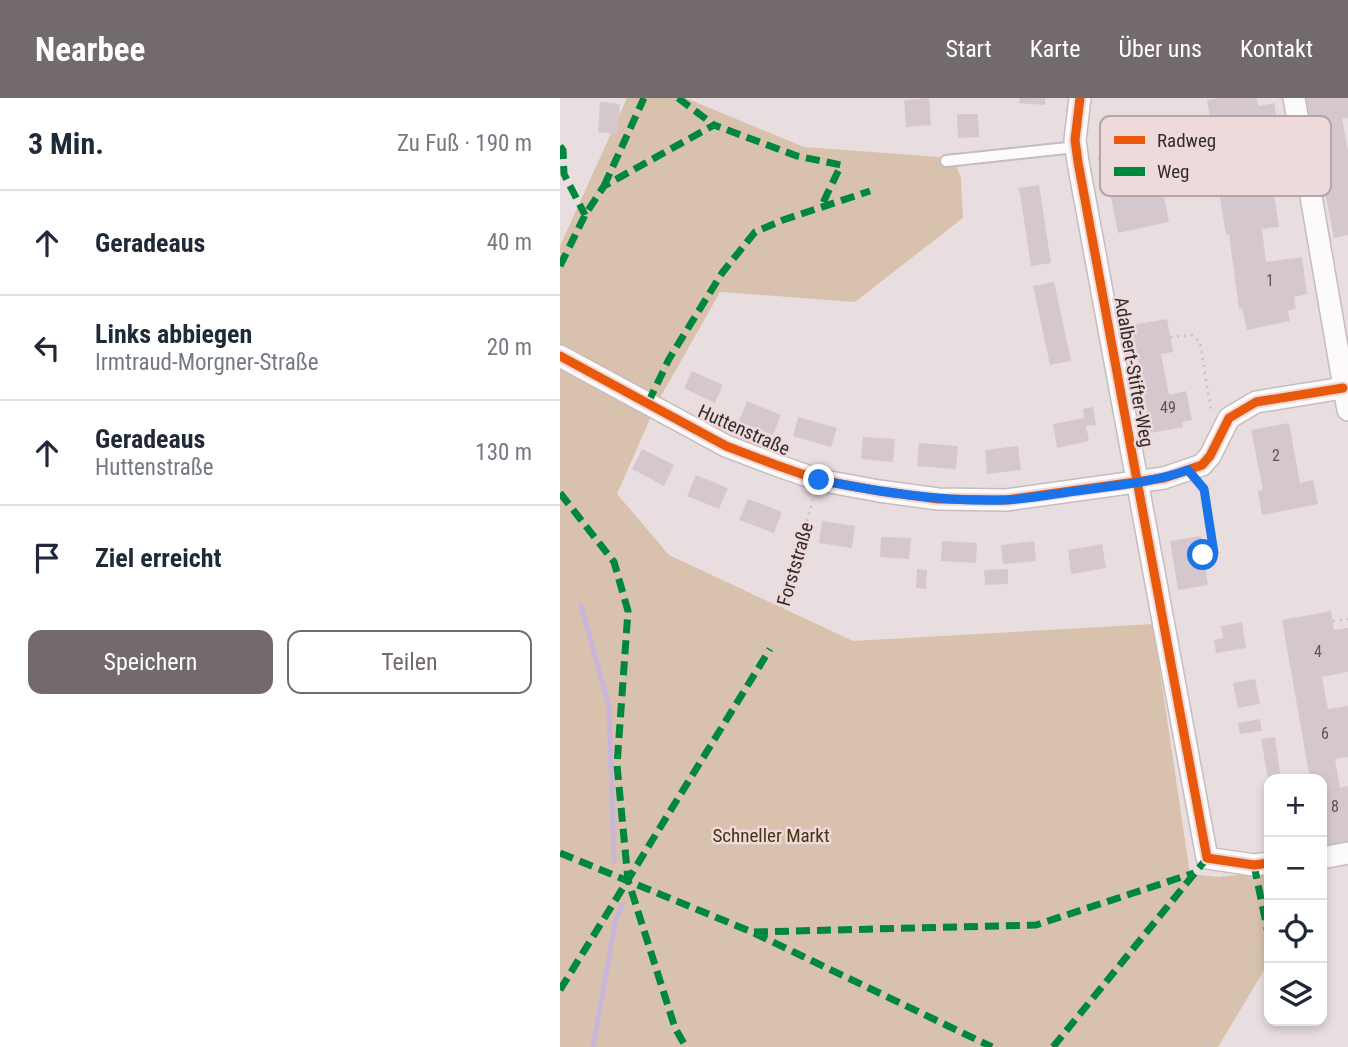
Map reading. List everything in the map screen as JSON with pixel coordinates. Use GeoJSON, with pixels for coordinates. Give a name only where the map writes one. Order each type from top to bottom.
{"type":"FeatureCollection","features":[{"type":"Feature","properties":{"kind":"street","name":"Adalbert-Stifter-Weg"},"geometry":{"type":"LineString","coordinates":[[1080,98],[1077,154],[1207,858],[1254,865],[1264,864]]}},
{"type":"Feature","properties":{"kind":"street"},"geometry":{"type":"LineString","coordinates":[[1294,98],[1297,116]]}},
{"type":"Feature","properties":{"kind":"street"},"geometry":{"type":"LineString","coordinates":[[1311,196],[1348,410]]}},
{"type":"Feature","properties":{"kind":"street","name":"Huttenstraße"},"geometry":{"type":"LineString","coordinates":[[560,356],[726,446],[819,480],[879,491],[937,499],[1006,500],[1136,483],[1188,470]]}},
{"type":"Feature","properties":{"kind":"street"},"geometry":{"type":"LineString","coordinates":[[1188,470],[1202,465],[1229,418],[1256,402],[1345,387]]}},
{"type":"Feature","properties":{"kind":"street"},"geometry":{"type":"LineString","coordinates":[[1327,857],[1348,853]]}},
{"type":"Feature","properties":{"kind":"lane"},"geometry":{"type":"LineString","coordinates":[[946,161],[1077,154]]}},
{"type":"Feature","properties":{"kind":"path"},"geometry":{"type":"LineString","coordinates":[[1077,154],[1100,152]]}},
{"type":"Feature","properties":{"kind":"path"},"geometry":{"type":"LineString","coordinates":[[1170,337],[1192,335],[1200,342],[1216,442]]}},
{"type":"Feature","properties":{"kind":"path"},"geometry":{"type":"LineString","coordinates":[[1188,470],[1204,489],[1214,553],[1203,555]]}},
{"type":"Feature","properties":{"kind":"path"},"geometry":{"type":"LineString","coordinates":[[1333,621],[1348,619]]}},
{"type":"Feature","properties":{"kind":"path"},"geometry":{"type":"LineString","coordinates":[[1205,1047],[1264,947]]}},
{"type":"Feature","properties":{"kind":"green space","name":"Schneller Markt"},"geometry":{"type":"Polygon","coordinates":[[[627,98],[686,98],[804,147],[953,158],[961,178],[963,218],[855,302],[720,292],[656,405],[617,494],[669,555],[853,641],[1153,624],[1190,874],[1219,877],[1264,872],[1264,970],[1218,1047],[560,1047],[560,246],[627,98]]]}},
{"type":"Feature","properties":{"kind":"building"},"geometry":{"type":"Polygon","coordinates":[[[929,98],[931,125],[906,127],[904,100],[929,98]]]}},
{"type":"Feature","properties":{"kind":"building"},"geometry":{"type":"Polygon","coordinates":[[[1020,98],[1045,98],[1045,105],[1019,103],[1020,98]]]}},
{"type":"Feature","properties":{"kind":"building"},"geometry":{"type":"Polygon","coordinates":[[[1257,98],[1258,106],[1274,103],[1276,116],[1210,116],[1207,100],[1257,98]]]}},
{"type":"Feature","properties":{"kind":"building"},"geometry":{"type":"Polygon","coordinates":[[[1306,98],[1348,98],[1348,118],[1342,119],[1348,151],[1348,235],[1334,238],[1326,196],[1331,196],[1331,116],[1310,116],[1306,98]]]}},
{"type":"Feature","properties":{"kind":"building"},"geometry":{"type":"Polygon","coordinates":[[[600,102],[620,104],[617,134],[598,132],[600,102]]]}},
{"type":"Feature","properties":{"kind":"building"},"geometry":{"type":"Polygon","coordinates":[[[957,114],[978,114],[979,137],[958,138],[957,114]]]}},
{"type":"Feature","properties":{"kind":"building"},"geometry":{"type":"Polygon","coordinates":[[[1039,185],[1051,263],[1031,266],[1019,188],[1039,185]]]}},
{"type":"Feature","properties":{"kind":"building"},"geometry":{"type":"Polygon","coordinates":[[[1111,196],[1164,196],[1169,222],[1118,233],[1111,196]]]}},
{"type":"Feature","properties":{"kind":"building"},"geometry":{"type":"Polygon","coordinates":[[[1220,196],[1274,196],[1279,227],[1262,229],[1266,262],[1302,257],[1307,294],[1294,297],[1296,309],[1288,311],[1290,321],[1247,330],[1242,308],[1239,309],[1229,234],[1226,235],[1220,196]]]}},
{"type":"Feature","properties":{"kind":"building"},"geometry":{"type":"Polygon","coordinates":[[[1054,282],[1071,361],[1050,365],[1033,286],[1054,282]]]}},
{"type":"Feature","properties":{"kind":"building"},"geometry":{"type":"Polygon","coordinates":[[[1167,319],[1173,352],[1161,354],[1169,395],[1186,391],[1192,420],[1182,422],[1183,427],[1151,433],[1132,325],[1167,319]]]}},
{"type":"Feature","properties":{"kind":"building"},"geometry":{"type":"Polygon","coordinates":[[[692,371],[723,385],[715,403],[684,388],[692,371]]]}},
{"type":"Feature","properties":{"kind":"building"},"geometry":{"type":"Polygon","coordinates":[[[747,401],[781,415],[773,435],[739,421],[747,401]]]}},
{"type":"Feature","properties":{"kind":"building"},"geometry":{"type":"Polygon","coordinates":[[[1093,407],[1096,425],[1086,426],[1089,441],[1057,448],[1053,424],[1084,418],[1083,409],[1093,407]]]}},
{"type":"Feature","properties":{"kind":"building"},"geometry":{"type":"Polygon","coordinates":[[[798,417],[837,428],[831,447],[793,436],[798,417]]]}},
{"type":"Feature","properties":{"kind":"building"},"geometry":{"type":"Polygon","coordinates":[[[1289,423],[1300,483],[1313,480],[1318,504],[1262,515],[1258,491],[1263,490],[1251,430],[1289,423]]]}},
{"type":"Feature","properties":{"kind":"building"},"geometry":{"type":"Polygon","coordinates":[[[863,437],[895,439],[893,462],[861,459],[863,437]]]}},
{"type":"Feature","properties":{"kind":"building"},"geometry":{"type":"Polygon","coordinates":[[[919,443],[958,446],[956,469],[917,466],[919,443]]]}},
{"type":"Feature","properties":{"kind":"building"},"geometry":{"type":"Polygon","coordinates":[[[1018,446],[1021,470],[987,474],[985,450],[1018,446]]]}},
{"type":"Feature","properties":{"kind":"building"},"geometry":{"type":"Polygon","coordinates":[[[642,449],[674,465],[664,486],[632,469],[642,449]]]}},
{"type":"Feature","properties":{"kind":"building"},"geometry":{"type":"Polygon","coordinates":[[[696,475],[728,488],[719,509],[687,496],[696,475]]]}},
{"type":"Feature","properties":{"kind":"building"},"geometry":{"type":"Polygon","coordinates":[[[748,499],[782,512],[774,533],[739,520],[748,499]]]}},
{"type":"Feature","properties":{"kind":"building"},"geometry":{"type":"Polygon","coordinates":[[[822,521],[855,526],[852,548],[819,543],[822,521]]]}},
{"type":"Feature","properties":{"kind":"building"},"geometry":{"type":"Polygon","coordinates":[[[1201,536],[1208,585],[1178,590],[1170,541],[1201,536]]]}},
{"type":"Feature","properties":{"kind":"building"},"geometry":{"type":"Polygon","coordinates":[[[881,537],[911,538],[909,559],[880,557],[881,537]]]}},
{"type":"Feature","properties":{"kind":"building"},"geometry":{"type":"Polygon","coordinates":[[[942,541],[977,543],[976,563],[941,561],[942,541]]]}},
{"type":"Feature","properties":{"kind":"building"},"geometry":{"type":"Polygon","coordinates":[[[1034,541],[1036,561],[1003,564],[1001,545],[1034,541]]]}},
{"type":"Feature","properties":{"kind":"building"},"geometry":{"type":"Polygon","coordinates":[[[1102,544],[1106,568],[1071,574],[1068,550],[1102,544]]]}},
{"type":"Feature","properties":{"kind":"building"},"geometry":{"type":"Polygon","coordinates":[[[917,569],[927,570],[926,589],[916,588],[917,569]]]}},
{"type":"Feature","properties":{"kind":"building"},"geometry":{"type":"Polygon","coordinates":[[[1008,569],[1008,584],[985,585],[984,570],[1008,569]]]}},
{"type":"Feature","properties":{"kind":"building"},"geometry":{"type":"Polygon","coordinates":[[[1331,611],[1334,630],[1348,628],[1348,672],[1322,677],[1328,709],[1348,706],[1348,757],[1335,759],[1340,788],[1348,786],[1348,844],[1328,848],[1327,774],[1309,774],[1282,620],[1331,611]]]}},
{"type":"Feature","properties":{"kind":"building"},"geometry":{"type":"Polygon","coordinates":[[[1242,622],[1246,648],[1216,653],[1214,640],[1223,638],[1221,626],[1242,622]]]}},
{"type":"Feature","properties":{"kind":"building"},"geometry":{"type":"Polygon","coordinates":[[[1255,679],[1260,704],[1238,708],[1233,683],[1255,679]]]}},
{"type":"Feature","properties":{"kind":"building"},"geometry":{"type":"Polygon","coordinates":[[[1260,719],[1262,731],[1240,734],[1238,723],[1260,719]]]}},
{"type":"Feature","properties":{"kind":"building"},"geometry":{"type":"Polygon","coordinates":[[[1275,737],[1280,774],[1267,774],[1261,739],[1275,737]]]}},
{"type":"Feature","properties":{"kind":"waterway"},"geometry":{"type":"LineString","coordinates":[[581,606],[609,706],[614,861]]}},
{"type":"Feature","properties":{"kind":"waterway"},"geometry":{"type":"LineString","coordinates":[[593,1047],[616,918],[623,905]]}},
{"type":"Feature","properties":{"kind":"marked path"},"geometry":{"type":"LineString","coordinates":[[604,186],[644,98]]}},
{"type":"Feature","properties":{"kind":"marked path"},"geometry":{"type":"LineString","coordinates":[[678,98],[714,125]]}},
{"type":"Feature","properties":{"kind":"marked path"},"geometry":{"type":"LineString","coordinates":[[560,266],[585,215],[604,186],[714,125],[797,156],[841,165],[821,207]]}},
{"type":"Feature","properties":{"kind":"marked path"},"geometry":{"type":"LineString","coordinates":[[560,146],[563,150],[564,174],[585,215]]}},
{"type":"Feature","properties":{"kind":"marked path"},"geometry":{"type":"LineString","coordinates":[[648,403],[669,359],[722,273],[755,232],[870,191]]}},
{"type":"Feature","properties":{"kind":"marked path"},"geometry":{"type":"LineString","coordinates":[[560,493],[614,562],[628,611],[617,765],[628,880],[675,1028],[686,1047]]}},
{"type":"Feature","properties":{"kind":"marked path"},"geometry":{"type":"LineString","coordinates":[[560,990],[770,649]]}},
{"type":"Feature","properties":{"kind":"marked path"},"geometry":{"type":"LineString","coordinates":[[560,853],[752,932],[992,1047]]}},
{"type":"Feature","properties":{"kind":"marked path"},"geometry":{"type":"LineString","coordinates":[[1053,1047],[1207,858]]}},
{"type":"Feature","properties":{"kind":"marked path"},"geometry":{"type":"LineString","coordinates":[[1254,865],[1264,914]]}},
{"type":"Feature","properties":{"kind":"marked path"},"geometry":{"type":"LineString","coordinates":[[754,932],[1036,925],[1194,873]]}},
{"type":"Feature","properties":{"kind":"cycle path"},"geometry":{"type":"LineString","coordinates":[[1080,98],[1075,140],[1078,162],[1207,858],[1254,865],[1264,864]]}},
{"type":"Feature","properties":{"kind":"cycle path"},"geometry":{"type":"LineString","coordinates":[[560,356],[726,446],[776,465],[819,480],[938,499],[1006,500],[1164,478],[1202,465],[1210,456],[1229,418],[1256,402],[1343,388]]}},
{"type":"Feature","properties":{"kind":"route"},"geometry":{"type":"LineString","coordinates":[[819,480],[937,499],[1006,500],[1136,483],[1188,470],[1204,489],[1214,553],[1203,555]]}}]}
